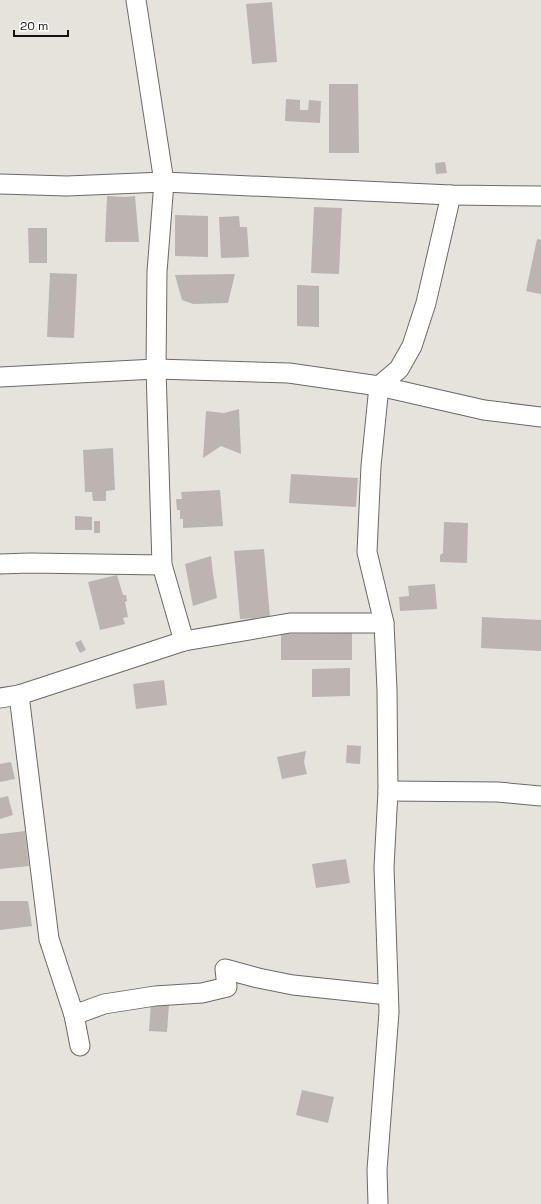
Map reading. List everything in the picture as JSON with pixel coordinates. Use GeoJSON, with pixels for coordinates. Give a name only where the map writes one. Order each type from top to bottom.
{"type":"FeatureCollection","features":[{"type":"Feature","properties":{"kind":"street"},"geometry":{"type":"LineString","coordinates":[[136,0],[164,182],[158,272],[156,369],[162,565],[184,641]]}},
{"type":"Feature","properties":{"kind":"street"},"geometry":{"type":"LineString","coordinates":[[0,184],[67,186],[164,182],[452,195],[541,196]]}},
{"type":"Feature","properties":{"kind":"street"},"geometry":{"type":"LineString","coordinates":[[378,1204],[377,1170],[389,1012],[384,867],[388,790],[387,690],[384,623],[367,552],[371,466],[378,386],[399,369],[412,346],[426,303],[452,195]]}},
{"type":"Feature","properties":{"kind":"street"},"geometry":{"type":"LineString","coordinates":[[0,377],[156,369],[289,373],[378,386],[484,410],[541,417]]}},
{"type":"Feature","properties":{"kind":"street"},"geometry":{"type":"LineString","coordinates":[[0,564],[162,565]]}},
{"type":"Feature","properties":{"kind":"street"},"geometry":{"type":"LineString","coordinates":[[0,698],[19,695],[184,641],[290,623],[384,623]]}},
{"type":"Feature","properties":{"kind":"street"},"geometry":{"type":"LineString","coordinates":[[19,695],[49,939],[74,1015],[80,1046]]}},
{"type":"Feature","properties":{"kind":"street"},"geometry":{"type":"LineString","coordinates":[[388,790],[498,792],[541,796]]}},
{"type":"Feature","properties":{"kind":"street"},"geometry":{"type":"LineString","coordinates":[[74,1015],[104,1004],[156,996],[202,993],[227,987],[225,969],[258,978],[293,985],[388,995]]}},
{"type":"Feature","properties":{"kind":"building"},"geometry":{"type":"Polygon","coordinates":[[[272,2],[277,62],[252,64],[246,4],[272,2]]]}},
{"type":"Feature","properties":{"kind":"building"},"geometry":{"type":"Polygon","coordinates":[[[329,84],[358,84],[359,153],[329,153],[329,84]]]}},
{"type":"Feature","properties":{"kind":"building"},"geometry":{"type":"Polygon","coordinates":[[[286,99],[300,100],[300,110],[308,110],[309,100],[321,101],[320,123],[285,121],[286,99]]]}},
{"type":"Feature","properties":{"kind":"building"},"geometry":{"type":"Polygon","coordinates":[[[445,162],[447,173],[436,174],[435,163],[445,162]]]}},
{"type":"Feature","properties":{"kind":"building"},"geometry":{"type":"Polygon","coordinates":[[[107,196],[135,196],[139,242],[105,242],[107,196]]]}},
{"type":"Feature","properties":{"kind":"building"},"geometry":{"type":"Polygon","coordinates":[[[314,207],[342,208],[339,274],[311,273],[314,207]]]}},
{"type":"Feature","properties":{"kind":"building"},"geometry":{"type":"Polygon","coordinates":[[[175,215],[208,216],[208,257],[175,256],[175,215]]]}},
{"type":"Feature","properties":{"kind":"building"},"geometry":{"type":"Polygon","coordinates":[[[239,216],[240,227],[247,227],[249,257],[221,258],[219,217],[239,216]]]}},
{"type":"Feature","properties":{"kind":"building"},"geometry":{"type":"Polygon","coordinates":[[[28,228],[47,228],[47,263],[29,263],[28,228]]]}},
{"type":"Feature","properties":{"kind":"building"},"geometry":{"type":"Polygon","coordinates":[[[537,239],[541,240],[541,294],[526,291],[537,239]]]}},
{"type":"Feature","properties":{"kind":"building"},"geometry":{"type":"Polygon","coordinates":[[[50,273],[77,274],[74,338],[47,337],[50,273]]]}},
{"type":"Feature","properties":{"kind":"building"},"geometry":{"type":"Polygon","coordinates":[[[235,274],[228,303],[193,304],[182,300],[175,275],[235,274]]]}},
{"type":"Feature","properties":{"kind":"building"},"geometry":{"type":"Polygon","coordinates":[[[297,285],[319,286],[319,327],[297,326],[297,285]]]}},
{"type":"Feature","properties":{"kind":"building"},"geometry":{"type":"Polygon","coordinates":[[[239,409],[241,454],[221,446],[203,458],[206,411],[224,413],[239,409]]]}},
{"type":"Feature","properties":{"kind":"building"},"geometry":{"type":"Polygon","coordinates":[[[113,448],[115,490],[106,491],[106,501],[93,501],[92,492],[85,492],[83,450],[113,448]]]}},
{"type":"Feature","properties":{"kind":"building"},"geometry":{"type":"Polygon","coordinates":[[[291,474],[358,478],[356,507],[289,503],[291,474]]]}},
{"type":"Feature","properties":{"kind":"building"},"geometry":{"type":"Polygon","coordinates":[[[220,490],[223,526],[183,528],[183,519],[180,519],[180,510],[177,510],[176,499],[182,499],[181,492],[220,490]]]}},
{"type":"Feature","properties":{"kind":"building"},"geometry":{"type":"Polygon","coordinates":[[[75,516],[92,517],[92,530],[75,530],[75,516]]]}},
{"type":"Feature","properties":{"kind":"building"},"geometry":{"type":"Polygon","coordinates":[[[94,521],[100,521],[100,533],[94,533],[94,521]]]}},
{"type":"Feature","properties":{"kind":"building"},"geometry":{"type":"Polygon","coordinates":[[[444,522],[468,523],[467,563],[440,562],[440,555],[443,553],[444,522]]]}},
{"type":"Feature","properties":{"kind":"building"},"geometry":{"type":"Polygon","coordinates":[[[264,549],[270,617],[240,619],[234,551],[264,549]]]}},
{"type":"Feature","properties":{"kind":"building"},"geometry":{"type":"Polygon","coordinates":[[[211,556],[217,598],[193,606],[185,564],[211,556]]]}},
{"type":"Feature","properties":{"kind":"building"},"geometry":{"type":"Polygon","coordinates":[[[117,575],[123,595],[126,595],[127,601],[125,602],[128,617],[123,618],[125,624],[100,630],[88,582],[117,575]]]}},
{"type":"Feature","properties":{"kind":"building"},"geometry":{"type":"Polygon","coordinates":[[[435,584],[437,609],[400,611],[399,597],[409,596],[408,586],[435,584]]]}},
{"type":"Feature","properties":{"kind":"building"},"geometry":{"type":"Polygon","coordinates":[[[482,617],[541,620],[541,651],[481,648],[482,617]]]}},
{"type":"Feature","properties":{"kind":"building"},"geometry":{"type":"Polygon","coordinates":[[[352,633],[352,660],[281,660],[281,634],[352,633]]]}},
{"type":"Feature","properties":{"kind":"building"},"geometry":{"type":"Polygon","coordinates":[[[81,640],[86,650],[80,653],[75,643],[81,640]]]}},
{"type":"Feature","properties":{"kind":"building"},"geometry":{"type":"Polygon","coordinates":[[[350,668],[350,696],[312,697],[312,669],[350,668]]]}},
{"type":"Feature","properties":{"kind":"building"},"geometry":{"type":"Polygon","coordinates":[[[164,680],[167,705],[136,709],[133,684],[164,680]]]}},
{"type":"Feature","properties":{"kind":"building"},"geometry":{"type":"Polygon","coordinates":[[[347,745],[361,746],[360,764],[346,763],[347,745]]]}},
{"type":"Feature","properties":{"kind":"building"},"geometry":{"type":"Polygon","coordinates":[[[306,751],[304,762],[307,774],[282,779],[277,757],[306,751]]]}},
{"type":"Feature","properties":{"kind":"building"},"geometry":{"type":"Polygon","coordinates":[[[11,762],[15,779],[0,782],[0,764],[11,762]]]}},
{"type":"Feature","properties":{"kind":"building"},"geometry":{"type":"Polygon","coordinates":[[[8,796],[13,815],[0,819],[0,798],[8,796]]]}},
{"type":"Feature","properties":{"kind":"building"},"geometry":{"type":"Polygon","coordinates":[[[25,831],[29,866],[0,869],[0,834],[25,831]]]}},
{"type":"Feature","properties":{"kind":"building"},"geometry":{"type":"Polygon","coordinates":[[[346,859],[350,883],[316,888],[312,864],[346,859]]]}},
{"type":"Feature","properties":{"kind":"building"},"geometry":{"type":"Polygon","coordinates":[[[0,901],[28,901],[32,926],[0,930],[0,901]]]}},
{"type":"Feature","properties":{"kind":"building"},"geometry":{"type":"Polygon","coordinates":[[[151,1003],[169,1004],[167,1032],[149,1031],[151,1003]]]}},
{"type":"Feature","properties":{"kind":"building"},"geometry":{"type":"Polygon","coordinates":[[[302,1090],[334,1097],[328,1123],[296,1115],[302,1090]]]}}]}
